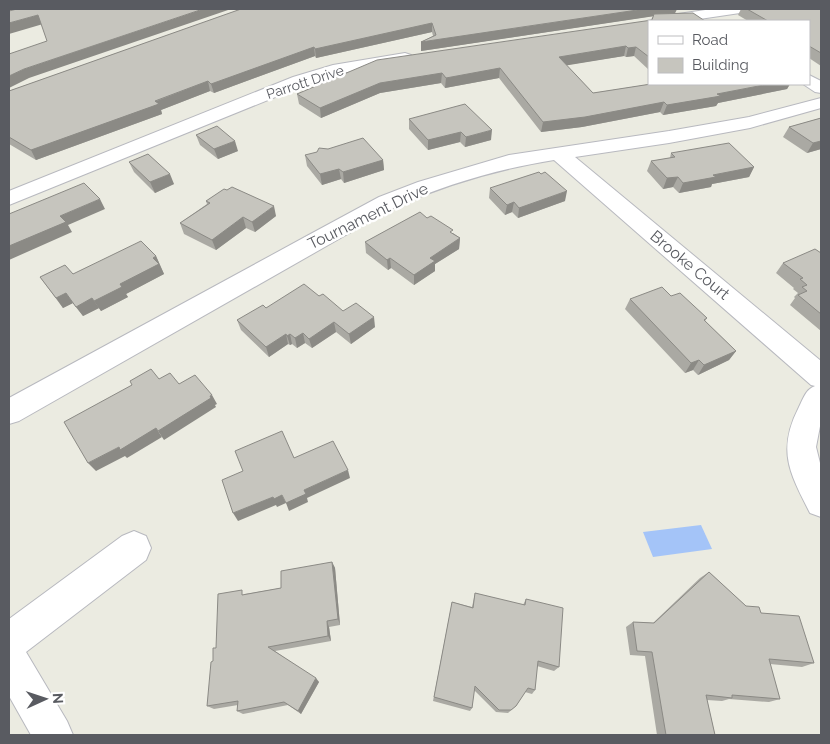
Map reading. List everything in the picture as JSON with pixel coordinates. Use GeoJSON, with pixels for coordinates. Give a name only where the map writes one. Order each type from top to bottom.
{"type":"FeatureCollection","features":[{"type":"Feature","properties":{"kind":"street"},"geometry":{"type":"LineString","coordinates":[[666,20],[740,9]]}},
{"type":"Feature","properties":{"kind":"street","name":"Parrott Drive"},"geometry":{"type":"LineString","coordinates":[[9,199],[299,81],[333,70],[425,55]]}},
{"type":"Feature","properties":{"kind":"street"},"geometry":{"type":"LineString","coordinates":[[810,81],[821,88]]}},
{"type":"Feature","properties":{"kind":"street","name":"Tournament Drive"},"geometry":{"type":"LineString","coordinates":[[9,412],[388,202],[425,186],[480,168],[509,161],[669,137],[750,122],[821,103]]}},
{"type":"Feature","properties":{"kind":"street","name":"Brooke Court"},"geometry":{"type":"LineString","coordinates":[[558,153],[821,378]]}},
{"type":"Feature","properties":{"kind":"street"},"geometry":{"type":"LineString","coordinates":[[821,396],[809,414],[801,445],[812,487],[821,502]]}},
{"type":"Feature","properties":{"kind":"street"},"geometry":{"type":"LineString","coordinates":[[9,642],[134,548]]}},
{"type":"Feature","properties":{"kind":"street"},"geometry":{"type":"LineString","coordinates":[[9,659],[53,735]]}},
{"type":"Feature","properties":{"kind":"water"},"geometry":{"type":"Polygon","coordinates":[[[701,525],[712,549],[653,557],[643,532],[701,525]]]}},
{"type":"Feature","properties":{"kind":"building"},"geometry":{"type":"Polygon","coordinates":[[[17,9],[203,9],[24,69],[9,76],[9,54],[47,41],[38,15],[9,23],[9,11],[17,9]]]}},
{"type":"Feature","properties":{"kind":"building"},"geometry":{"type":"Polygon","coordinates":[[[241,9],[644,9],[421,42],[436,35],[432,23],[315,49],[314,47],[211,84],[208,81],[155,101],[159,104],[31,150],[9,137],[9,91],[241,9]]]}},
{"type":"Feature","properties":{"kind":"building"},"geometry":{"type":"Polygon","coordinates":[[[747,9],[821,9],[821,53],[810,47],[810,20],[766,20],[747,9]]]}},
{"type":"Feature","properties":{"kind":"building"},"geometry":{"type":"Polygon","coordinates":[[[693,13],[704,20],[652,20],[654,14],[693,13]]]}},
{"type":"Feature","properties":{"kind":"building"},"geometry":{"type":"Polygon","coordinates":[[[648,21],[648,56],[636,47],[628,48],[626,46],[559,57],[593,93],[648,84],[764,85],[717,94],[721,96],[667,105],[664,102],[585,117],[543,122],[500,68],[446,78],[442,73],[380,83],[320,108],[297,94],[377,60],[648,21]]]}},
{"type":"Feature","properties":{"kind":"building"},"geometry":{"type":"Polygon","coordinates":[[[465,104],[492,130],[466,137],[461,132],[428,140],[409,119],[465,104]]]}},
{"type":"Feature","properties":{"kind":"building"},"geometry":{"type":"Polygon","coordinates":[[[821,118],[821,141],[813,143],[789,127],[821,118]]]}},
{"type":"Feature","properties":{"kind":"building"},"geometry":{"type":"Polygon","coordinates":[[[217,126],[235,141],[214,149],[196,135],[217,126]]]}},
{"type":"Feature","properties":{"kind":"building"},"geometry":{"type":"Polygon","coordinates":[[[363,138],[383,160],[343,172],[339,169],[320,174],[305,155],[317,152],[319,148],[328,149],[363,138]]]}},
{"type":"Feature","properties":{"kind":"building"},"geometry":{"type":"Polygon","coordinates":[[[729,143],[754,167],[683,183],[678,177],[667,178],[651,161],[675,157],[671,153],[729,143]]]}},
{"type":"Feature","properties":{"kind":"building"},"geometry":{"type":"Polygon","coordinates":[[[148,154],[170,174],[150,182],[129,162],[148,154]]]}},
{"type":"Feature","properties":{"kind":"building"},"geometry":{"type":"Polygon","coordinates":[[[539,172],[541,174],[545,172],[567,191],[519,208],[514,202],[507,205],[490,188],[539,172]]]}},
{"type":"Feature","properties":{"kind":"building"},"geometry":{"type":"Polygon","coordinates":[[[84,183],[100,199],[60,216],[66,222],[9,246],[9,214],[84,183]]]}},
{"type":"Feature","properties":{"kind":"building"},"geometry":{"type":"Polygon","coordinates":[[[232,187],[274,206],[252,222],[243,217],[212,240],[180,223],[210,203],[206,201],[224,189],[227,190],[232,187]]]}},
{"type":"Feature","properties":{"kind":"building"},"geometry":{"type":"Polygon","coordinates":[[[420,212],[427,218],[431,216],[453,230],[450,232],[460,238],[430,258],[435,261],[414,275],[390,258],[387,260],[365,242],[420,212]]]}},
{"type":"Feature","properties":{"kind":"building"},"geometry":{"type":"Polygon","coordinates":[[[141,241],[156,256],[153,258],[159,264],[120,284],[122,287],[94,301],[92,298],[76,307],[66,293],[56,298],[40,277],[65,265],[73,274],[141,241]]]}},
{"type":"Feature","properties":{"kind":"building"},"geometry":{"type":"Polygon","coordinates":[[[815,249],[821,253],[821,314],[798,295],[807,291],[802,287],[807,285],[800,279],[803,278],[783,263],[815,249]]]}},
{"type":"Feature","properties":{"kind":"building"},"geometry":{"type":"Polygon","coordinates":[[[304,284],[319,296],[323,294],[343,311],[356,303],[374,317],[349,334],[334,322],[309,339],[303,333],[295,338],[290,334],[287,336],[286,334],[266,347],[237,320],[263,305],[266,308],[304,284]]]}},
{"type":"Feature","properties":{"kind":"building"},"geometry":{"type":"Polygon","coordinates":[[[662,287],[671,296],[680,293],[707,318],[704,320],[736,351],[704,365],[699,360],[691,363],[630,299],[662,287]]]}},
{"type":"Feature","properties":{"kind":"building"},"geometry":{"type":"Polygon","coordinates":[[[151,369],[159,379],[170,373],[179,384],[195,375],[212,395],[210,396],[211,398],[158,431],[156,428],[120,450],[119,447],[88,463],[64,422],[132,385],[130,381],[151,369]]]}},
{"type":"Feature","properties":{"kind":"building"},"geometry":{"type":"Polygon","coordinates":[[[282,431],[294,458],[333,441],[348,470],[304,490],[306,494],[286,503],[282,495],[233,513],[222,480],[243,471],[235,451],[282,431]]]}},
{"type":"Feature","properties":{"kind":"building"},"geometry":{"type":"Polygon","coordinates":[[[332,562],[338,619],[327,621],[328,636],[268,647],[316,678],[298,711],[284,702],[237,711],[238,701],[207,706],[213,648],[216,648],[218,594],[242,590],[242,595],[281,588],[281,571],[332,562]]]}},
{"type":"Feature","properties":{"kind":"building"},"geometry":{"type":"Polygon","coordinates":[[[709,572],[746,606],[759,607],[761,613],[799,616],[814,663],[769,659],[780,699],[732,695],[732,698],[706,695],[715,735],[666,735],[652,652],[637,651],[633,622],[654,623],[709,572]]]}},
{"type":"Feature","properties":{"kind":"building"},"geometry":{"type":"Polygon","coordinates":[[[475,593],[525,605],[526,599],[563,608],[559,667],[538,661],[535,690],[528,688],[516,706],[511,710],[499,710],[475,686],[472,708],[434,697],[452,602],[473,608],[475,593]]]}}]}
